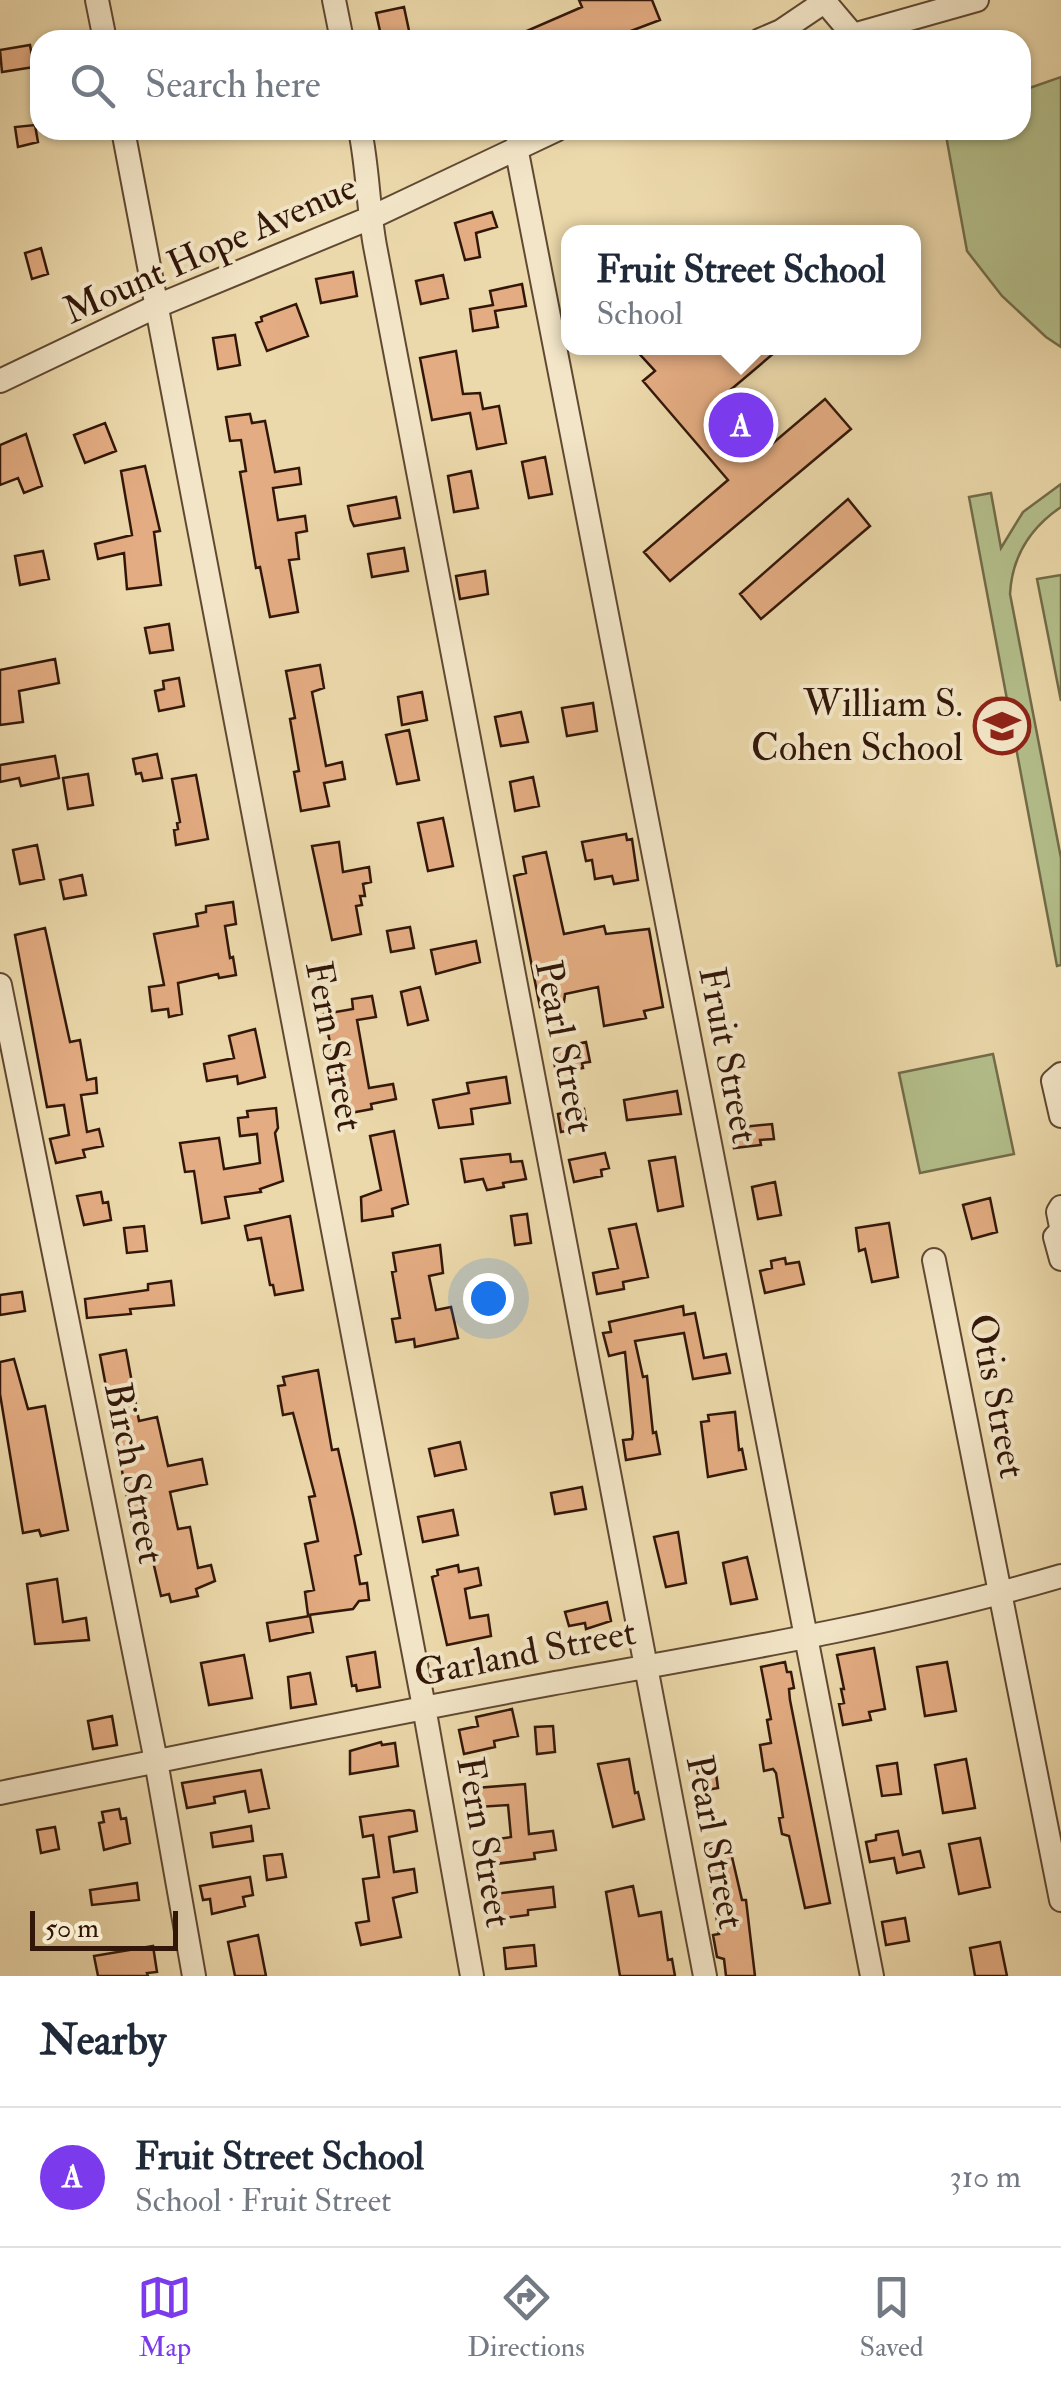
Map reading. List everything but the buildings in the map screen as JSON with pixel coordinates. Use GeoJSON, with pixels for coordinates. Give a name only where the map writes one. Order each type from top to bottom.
{"type":"FeatureCollection","features":[{"type":"Feature","properties":{"kind":"street"},"geometry":{"type":"LineString","coordinates":[[98,0],[103,30]]}},
{"type":"Feature","properties":{"kind":"street"},"geometry":{"type":"LineString","coordinates":[[334,0],[340,30]]}},
{"type":"Feature","properties":{"kind":"street"},"geometry":{"type":"LineString","coordinates":[[868,30],[978,0]]}},
{"type":"Feature","properties":{"kind":"street"},"geometry":{"type":"LineString","coordinates":[[782,30],[826,1],[850,30]]}},
{"type":"Feature","properties":{"kind":"street","name":"Fern Street"},"geometry":{"type":"LineString","coordinates":[[125,140],[472,1976]]}},
{"type":"Feature","properties":{"kind":"street","name":"Pearl Street"},"geometry":{"type":"LineString","coordinates":[[362,140],[369,173],[370,218],[705,1976]]}},
{"type":"Feature","properties":{"kind":"street","name":"Mount Hope Avenue"},"geometry":{"type":"LineString","coordinates":[[0,381],[157,306],[370,218],[534,140]]}},
{"type":"Feature","properties":{"kind":"street","name":"Fruit Street"},"geometry":{"type":"LineString","coordinates":[[516,148],[872,1976]]}},
{"type":"Feature","properties":{"kind":"street","name":"Birch Street"},"geometry":{"type":"LineString","coordinates":[[0,985],[156,1762],[194,1976]]}},
{"type":"Feature","properties":{"kind":"street"},"geometry":{"type":"LineString","coordinates":[[1061,1074],[1053,1081],[1061,1116]]}},
{"type":"Feature","properties":{"kind":"street"},"geometry":{"type":"LineString","coordinates":[[1061,1207],[1061,1229],[1055,1236],[1061,1259]]}},
{"type":"Feature","properties":{"kind":"street","name":"Otis Street"},"geometry":{"type":"LineString","coordinates":[[934,1260],[1061,1900]]}},
{"type":"Feature","properties":{"kind":"street","name":"Garland Street"},"geometry":{"type":"LineString","coordinates":[[0,1793],[804,1636],[1002,1594],[1061,1576]]}},
{"type":"Feature","properties":{"kind":"green space"},"geometry":{"type":"Polygon","coordinates":[[[1061,77],[1061,347],[1002,296],[967,251],[947,140],[1031,140],[1031,88],[1061,77]]]}},
{"type":"Feature","properties":{"kind":"green space"},"geometry":{"type":"Polygon","coordinates":[[[1061,484],[1061,507],[1040,524],[1025,544],[1014,568],[1010,594],[1061,858],[1061,965],[1057,966],[969,497],[991,493],[1001,548],[1023,512],[1061,484]]]}},
{"type":"Feature","properties":{"kind":"green space"},"geometry":{"type":"Polygon","coordinates":[[[1061,575],[1061,701],[1037,579],[1061,575]]]}},
{"type":"Feature","properties":{"kind":"green space"},"geometry":{"type":"Polygon","coordinates":[[[993,1054],[1014,1154],[920,1173],[899,1073],[993,1054]]]}},
{"type":"Feature","properties":{"kind":"place","name":"Fruit Street School"},"geometry":{"type":"Point","coordinates":[741,425]}},
{"type":"Feature","properties":{"kind":"place","name":"William S. Cohen School"},"geometry":{"type":"Point","coordinates":[1002,726]}}]}
